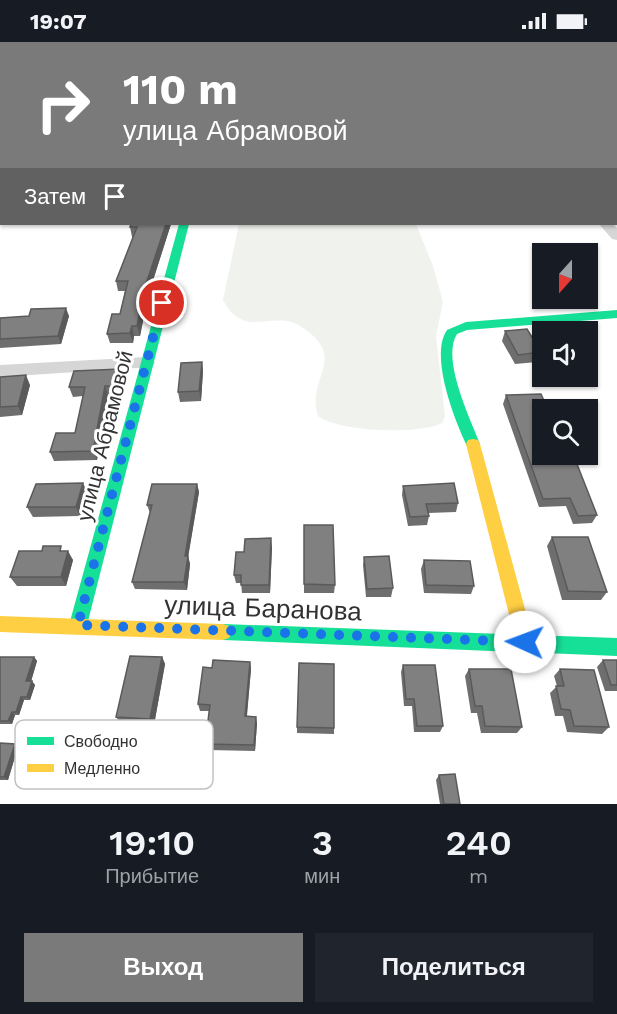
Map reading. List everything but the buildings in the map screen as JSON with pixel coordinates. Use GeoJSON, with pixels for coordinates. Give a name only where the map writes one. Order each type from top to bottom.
{"type":"FeatureCollection","features":[{"type":"Feature","properties":{"kind":"street","name":"улица Абрамовой"},"geometry":{"type":"LineString","coordinates":[[78,625],[183,225]]}},
{"type":"Feature","properties":{"kind":"street"},"geometry":{"type":"LineString","coordinates":[[525,642],[477,459],[450,372],[447,343],[450,334],[456,328],[466,326],[617,314]]}},
{"type":"Feature","properties":{"kind":"street"},"geometry":{"type":"LineString","coordinates":[[0,371],[146,363]]}},
{"type":"Feature","properties":{"kind":"street","name":"улица Баранова"},"geometry":{"type":"LineString","coordinates":[[0,624],[78,625],[617,647]]}},
{"type":"Feature","properties":{"kind":"shaded area"},"geometry":{"type":"Polygon","coordinates":[[[239,225],[416,225],[433,266],[443,302],[436,336],[445,417],[442,423],[416,429],[380,430],[343,426],[318,416],[317,390],[325,358],[315,337],[290,322],[250,322],[240,319],[231,312],[223,300],[239,225]]]}},
{"type":"Feature","properties":{"kind":"traffic: fast"},"geometry":{"type":"LineString","coordinates":[[78,625],[184,225]]}},
{"type":"Feature","properties":{"kind":"traffic: fast"},"geometry":{"type":"LineString","coordinates":[[473,444],[449,373],[447,345],[453,331],[466,326],[617,314]]}},
{"type":"Feature","properties":{"kind":"traffic: fast"},"geometry":{"type":"LineString","coordinates":[[223,632],[617,647]]}},
{"type":"Feature","properties":{"kind":"traffic: slow"},"geometry":{"type":"LineString","coordinates":[[473,444],[525,642]]}},
{"type":"Feature","properties":{"kind":"traffic: slow"},"geometry":{"type":"LineString","coordinates":[[0,624],[223,632]]}},
{"type":"Feature","properties":{"kind":"route"},"geometry":{"type":"LineString","coordinates":[[162,303],[78,625],[525,642]]}}]}
